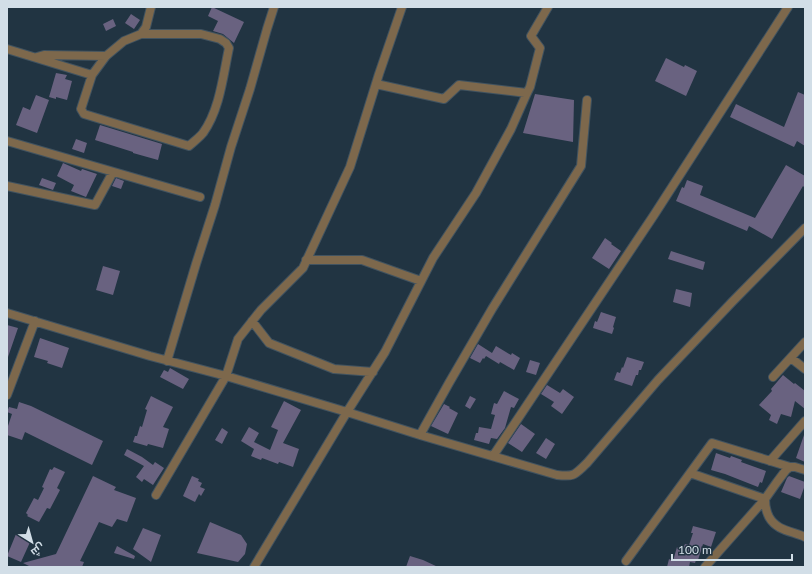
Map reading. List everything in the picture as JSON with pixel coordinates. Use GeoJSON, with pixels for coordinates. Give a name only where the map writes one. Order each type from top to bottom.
{"type":"FeatureCollection","features":[{"type":"Feature","properties":{"kind":"street"},"geometry":{"type":"LineString","coordinates":[[141,34],[146,27],[151,7]]}},
{"type":"Feature","properties":{"kind":"street"},"geometry":{"type":"LineString","coordinates":[[167,361],[274,7]]}},
{"type":"Feature","properties":{"kind":"street"},"geometry":{"type":"LineString","coordinates":[[156,495],[226,376],[238,339],[261,310],[303,268],[350,167],[402,7]]}},
{"type":"Feature","properties":{"kind":"street"},"geometry":{"type":"LineString","coordinates":[[254,567],[347,412],[385,352],[433,258],[476,193],[511,129],[530,87],[540,48],[531,36],[548,7]]}},
{"type":"Feature","properties":{"kind":"street"},"geometry":{"type":"LineString","coordinates":[[492,456],[654,215],[788,7]]}},
{"type":"Feature","properties":{"kind":"street"},"geometry":{"type":"LineString","coordinates":[[141,34],[201,34],[220,39],[226,43],[229,48],[220,93],[212,117],[202,134],[189,146],[84,114],[82,109],[92,75],[106,56],[124,41],[141,34]]}},
{"type":"Feature","properties":{"kind":"street"},"geometry":{"type":"LineString","coordinates":[[7,49],[92,75]]}},
{"type":"Feature","properties":{"kind":"street"},"geometry":{"type":"LineString","coordinates":[[35,57],[44,55],[106,56]]}},
{"type":"Feature","properties":{"kind":"street"},"geometry":{"type":"LineString","coordinates":[[376,84],[444,99],[459,85],[527,93]]}},
{"type":"Feature","properties":{"kind":"street"},"geometry":{"type":"LineString","coordinates":[[420,435],[492,309],[581,166],[586,100]]}},
{"type":"Feature","properties":{"kind":"street"},"geometry":{"type":"LineString","coordinates":[[7,141],[200,197]]}},
{"type":"Feature","properties":{"kind":"street"},"geometry":{"type":"LineString","coordinates":[[7,186],[95,205],[113,172]]}},
{"type":"Feature","properties":{"kind":"street"},"geometry":{"type":"LineString","coordinates":[[7,313],[167,361],[226,376],[557,475],[572,476],[587,463],[664,374],[805,228]]}},
{"type":"Feature","properties":{"kind":"street"},"geometry":{"type":"LineString","coordinates":[[306,260],[362,260],[421,281]]}},
{"type":"Feature","properties":{"kind":"street"},"geometry":{"type":"LineString","coordinates":[[7,395],[35,321]]}},
{"type":"Feature","properties":{"kind":"street"},"geometry":{"type":"LineString","coordinates":[[252,321],[269,343],[334,369],[373,372]]}},
{"type":"Feature","properties":{"kind":"street"},"geometry":{"type":"LineString","coordinates":[[773,377],[805,342]]}},
{"type":"Feature","properties":{"kind":"street"},"geometry":{"type":"LineString","coordinates":[[791,358],[805,369]]}},
{"type":"Feature","properties":{"kind":"street"},"geometry":{"type":"LineString","coordinates":[[770,461],[805,421]]}},
{"type":"Feature","properties":{"kind":"street"},"geometry":{"type":"LineString","coordinates":[[626,561],[712,443],[790,468]]}},
{"type":"Feature","properties":{"kind":"street"},"geometry":{"type":"LineString","coordinates":[[705,567],[766,499],[786,470],[795,467],[805,470]]}},
{"type":"Feature","properties":{"kind":"street"},"geometry":{"type":"LineString","coordinates":[[690,474],[766,499]]}},
{"type":"Feature","properties":{"kind":"street"},"geometry":{"type":"LineString","coordinates":[[766,499],[766,511],[774,524],[778,527],[805,537]]}},
{"type":"Feature","properties":{"kind":"building"},"geometry":{"type":"Polygon","coordinates":[[[212,7],[244,22],[234,43],[223,34],[213,31],[218,21],[208,16],[212,7]]]}},
{"type":"Feature","properties":{"kind":"building"},"geometry":{"type":"Polygon","coordinates":[[[131,14],[140,20],[134,29],[125,23],[131,14]]]}},
{"type":"Feature","properties":{"kind":"building"},"geometry":{"type":"Polygon","coordinates":[[[113,19],[116,26],[106,31],[103,24],[113,19]]]}},
{"type":"Feature","properties":{"kind":"building"},"geometry":{"type":"Polygon","coordinates":[[[666,58],[684,67],[685,65],[697,71],[686,96],[655,81],[666,58]]]}},
{"type":"Feature","properties":{"kind":"building"},"geometry":{"type":"Polygon","coordinates":[[[56,73],[67,75],[65,79],[72,81],[67,100],[49,97],[56,73]]]}},
{"type":"Feature","properties":{"kind":"building"},"geometry":{"type":"Polygon","coordinates":[[[798,92],[805,95],[805,146],[797,141],[794,147],[730,117],[736,104],[784,127],[798,92]]]}},
{"type":"Feature","properties":{"kind":"building"},"geometry":{"type":"Polygon","coordinates":[[[535,94],[574,100],[573,142],[523,133],[535,94]]]}},
{"type":"Feature","properties":{"kind":"building"},"geometry":{"type":"Polygon","coordinates":[[[36,95],[49,100],[37,133],[16,125],[23,107],[30,110],[36,95]]]}},
{"type":"Feature","properties":{"kind":"building"},"geometry":{"type":"Polygon","coordinates":[[[100,125],[162,144],[158,160],[95,140],[100,125]]]}},
{"type":"Feature","properties":{"kind":"building"},"geometry":{"type":"Polygon","coordinates":[[[76,139],[87,143],[84,153],[72,149],[76,139]]]}},
{"type":"Feature","properties":{"kind":"building"},"geometry":{"type":"Polygon","coordinates":[[[63,163],[81,171],[82,169],[97,174],[86,197],[71,191],[74,185],[57,176],[63,163]]]}},
{"type":"Feature","properties":{"kind":"building"},"geometry":{"type":"Polygon","coordinates":[[[786,165],[805,176],[805,188],[803,186],[772,239],[749,226],[747,231],[676,201],[687,180],[703,186],[700,195],[755,218],[786,165]]]}},
{"type":"Feature","properties":{"kind":"building"},"geometry":{"type":"Polygon","coordinates":[[[42,178],[56,183],[53,190],[39,185],[42,178]]]}},
{"type":"Feature","properties":{"kind":"building"},"geometry":{"type":"Polygon","coordinates":[[[116,178],[124,181],[121,189],[112,186],[116,178]]]}},
{"type":"Feature","properties":{"kind":"building"},"geometry":{"type":"Polygon","coordinates":[[[605,238],[621,251],[609,269],[592,258],[605,238]]]}},
{"type":"Feature","properties":{"kind":"building"},"geometry":{"type":"Polygon","coordinates":[[[671,251],[705,262],[703,270],[668,259],[671,251]]]}},
{"type":"Feature","properties":{"kind":"building"},"geometry":{"type":"Polygon","coordinates":[[[103,266],[120,271],[113,295],[96,290],[103,266]]]}},
{"type":"Feature","properties":{"kind":"building"},"geometry":{"type":"Polygon","coordinates":[[[676,289],[692,293],[690,307],[673,302],[676,289]]]}},
{"type":"Feature","properties":{"kind":"building"},"geometry":{"type":"Polygon","coordinates":[[[601,312],[616,317],[612,334],[593,328],[595,321],[597,322],[601,312]]]}},
{"type":"Feature","properties":{"kind":"building"},"geometry":{"type":"Polygon","coordinates":[[[7,325],[18,328],[8,357],[7,356],[7,325]]]}},
{"type":"Feature","properties":{"kind":"building"},"geometry":{"type":"Polygon","coordinates":[[[40,338],[69,348],[62,368],[47,363],[48,361],[34,357],[40,338]]]}},
{"type":"Feature","properties":{"kind":"building"},"geometry":{"type":"Polygon","coordinates":[[[478,344],[492,353],[496,346],[511,355],[512,353],[520,358],[514,370],[500,362],[499,364],[486,356],[480,363],[470,358],[478,344]]]}},
{"type":"Feature","properties":{"kind":"building"},"geometry":{"type":"Polygon","coordinates":[[[627,357],[644,362],[638,375],[636,375],[632,386],[614,380],[617,372],[620,373],[622,367],[623,368],[627,357]]]}},
{"type":"Feature","properties":{"kind":"building"},"geometry":{"type":"Polygon","coordinates":[[[530,360],[540,363],[536,375],[526,372],[530,360]]]}},
{"type":"Feature","properties":{"kind":"building"},"geometry":{"type":"Polygon","coordinates":[[[170,368],[189,379],[183,389],[160,377],[164,370],[168,372],[170,368]]]}},
{"type":"Feature","properties":{"kind":"building"},"geometry":{"type":"Polygon","coordinates":[[[783,375],[805,391],[805,409],[795,401],[791,417],[781,414],[777,424],[769,420],[771,415],[759,405],[772,391],[771,389],[783,375]]]}},
{"type":"Feature","properties":{"kind":"building"},"geometry":{"type":"Polygon","coordinates":[[[547,385],[560,393],[563,389],[574,397],[562,414],[551,406],[554,402],[541,394],[547,385]]]}},
{"type":"Feature","properties":{"kind":"building"},"geometry":{"type":"Polygon","coordinates":[[[504,391],[519,399],[514,408],[511,407],[505,428],[497,439],[491,438],[489,444],[474,440],[476,433],[478,433],[479,427],[491,429],[495,415],[491,414],[494,403],[497,404],[504,391]]]}},
{"type":"Feature","properties":{"kind":"building"},"geometry":{"type":"Polygon","coordinates":[[[151,396],[173,407],[163,427],[169,429],[163,448],[133,442],[135,436],[137,436],[140,426],[142,427],[147,410],[145,409],[151,396]]]}},
{"type":"Feature","properties":{"kind":"building"},"geometry":{"type":"Polygon","coordinates":[[[470,396],[476,399],[470,409],[465,406],[470,396]]]}},
{"type":"Feature","properties":{"kind":"building"},"geometry":{"type":"Polygon","coordinates":[[[284,401],[301,410],[283,443],[299,449],[293,467],[279,462],[278,464],[262,458],[261,460],[251,456],[254,449],[241,441],[249,427],[259,433],[254,442],[270,450],[278,430],[271,427],[284,401]]]}},
{"type":"Feature","properties":{"kind":"building"},"geometry":{"type":"Polygon","coordinates":[[[19,402],[31,406],[103,441],[92,465],[25,432],[22,440],[7,435],[7,429],[12,414],[7,412],[9,407],[17,409],[19,402]]]}},
{"type":"Feature","properties":{"kind":"building"},"geometry":{"type":"Polygon","coordinates":[[[444,404],[458,413],[448,434],[431,426],[444,404]]]}},
{"type":"Feature","properties":{"kind":"building"},"geometry":{"type":"Polygon","coordinates":[[[521,424],[535,434],[522,452],[508,443],[521,424]]]}},
{"type":"Feature","properties":{"kind":"building"},"geometry":{"type":"Polygon","coordinates":[[[222,428],[228,432],[222,444],[215,440],[222,428]]]}},
{"type":"Feature","properties":{"kind":"building"},"geometry":{"type":"Polygon","coordinates":[[[805,435],[805,462],[796,458],[805,435]]]}},
{"type":"Feature","properties":{"kind":"building"},"geometry":{"type":"Polygon","coordinates":[[[546,438],[555,444],[546,459],[536,453],[546,438]]]}},
{"type":"Feature","properties":{"kind":"building"},"geometry":{"type":"Polygon","coordinates":[[[127,449],[153,465],[155,462],[164,468],[153,485],[144,479],[142,482],[136,477],[144,466],[124,455],[127,449]]]}},
{"type":"Feature","properties":{"kind":"building"},"geometry":{"type":"Polygon","coordinates":[[[716,453],[730,458],[731,456],[742,460],[741,462],[766,471],[762,483],[760,482],[758,487],[711,470],[716,453]]]}},
{"type":"Feature","properties":{"kind":"building"},"geometry":{"type":"Polygon","coordinates":[[[54,467],[65,472],[57,488],[60,490],[50,509],[47,508],[39,522],[27,516],[28,515],[26,513],[34,498],[38,500],[44,488],[42,487],[50,469],[52,470],[54,467]]]}},
{"type":"Feature","properties":{"kind":"building"},"geometry":{"type":"Polygon","coordinates":[[[93,476],[116,487],[114,490],[136,498],[127,522],[117,519],[112,527],[99,522],[80,561],[84,562],[82,567],[31,567],[23,563],[56,554],[93,476]]]}},
{"type":"Feature","properties":{"kind":"building"},"geometry":{"type":"Polygon","coordinates":[[[192,476],[199,479],[198,481],[202,483],[200,487],[205,489],[201,496],[199,494],[195,502],[183,496],[192,476]]]}},
{"type":"Feature","properties":{"kind":"building"},"geometry":{"type":"Polygon","coordinates":[[[789,476],[805,482],[800,499],[781,492],[789,476]]]}},
{"type":"Feature","properties":{"kind":"building"},"geometry":{"type":"Polygon","coordinates":[[[210,522],[241,535],[247,544],[245,554],[238,562],[197,553],[210,522]]]}},
{"type":"Feature","properties":{"kind":"building"},"geometry":{"type":"Polygon","coordinates":[[[693,526],[716,532],[711,547],[703,544],[698,560],[696,560],[695,563],[690,562],[689,567],[667,567],[669,559],[673,561],[677,547],[683,548],[685,544],[689,545],[693,533],[691,533],[693,526]]]}},
{"type":"Feature","properties":{"kind":"building"},"geometry":{"type":"Polygon","coordinates":[[[143,528],[161,535],[151,562],[133,549],[143,528]]]}},
{"type":"Feature","properties":{"kind":"building"},"geometry":{"type":"Polygon","coordinates":[[[16,534],[31,540],[21,562],[7,556],[16,534]]]}},
{"type":"Feature","properties":{"kind":"building"},"geometry":{"type":"Polygon","coordinates":[[[117,546],[135,556],[134,559],[114,553],[117,546]]]}},
{"type":"Feature","properties":{"kind":"building"},"geometry":{"type":"Polygon","coordinates":[[[410,556],[423,560],[438,567],[406,567],[410,556]]]}}]}
